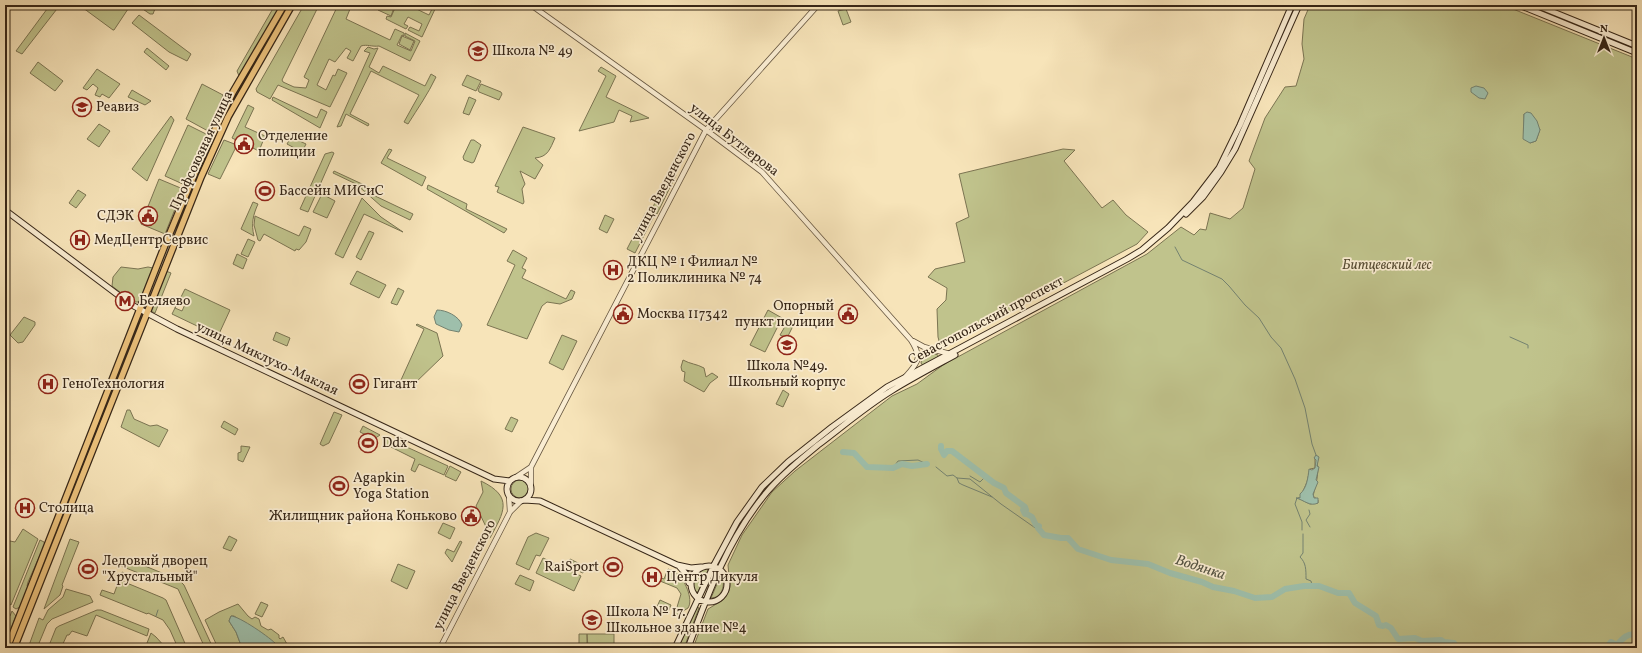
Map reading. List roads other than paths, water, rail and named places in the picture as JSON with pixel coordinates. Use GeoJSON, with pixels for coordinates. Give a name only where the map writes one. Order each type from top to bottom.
{"type":"FeatureCollection","features":[{"type":"Feature","properties":{"kind":"main road","name":"Профсоюзная улица"},"geometry":{"type":"LineString","coordinates":[[7,648],[188,189],[219,119],[247,67],[284,5]]}},
{"type":"Feature","properties":{"kind":"main road","name":"Профсоюзная улица"},"geometry":{"type":"LineString","coordinates":[[14,648],[201,177],[219,136],[239,98],[292,5]]}},
{"type":"Feature","properties":{"kind":"main road","name":"Севастопольский проспект"},"geometry":{"type":"LineString","coordinates":[[676,648],[714,565],[737,522],[751,500],[773,476],[832,426],[887,386],[1127,260],[1142,250],[1168,228],[1205,187],[1228,150],[1292,5]]}},
{"type":"Feature","properties":{"kind":"main road","name":"Севастопольский проспект"},"geometry":{"type":"LineString","coordinates":[[688,648],[705,602],[720,568],[743,525],[767,492],[794,465],[874,402],[906,382],[1129,261],[1170,230],[1203,196],[1221,172],[1235,149],[1298,5]]}},
{"type":"Feature","properties":{"kind":"main road"},"geometry":{"type":"LineString","coordinates":[[1519,5],[1637,53]]}},
{"type":"Feature","properties":{"kind":"main road"},"geometry":{"type":"LineString","coordinates":[[1536,5],[1637,46]]}},
{"type":"Feature","properties":{"kind":"main road","name":"улица Миклухо-Маклая"},"geometry":{"type":"LineString","coordinates":[[5,210],[95,279],[146,314],[494,479],[510,481]]}},
{"type":"Feature","properties":{"kind":"main road"},"geometry":{"type":"LineString","coordinates":[[540,501],[531,486],[523,477],[516,477],[510,481],[507,486],[509,494],[514,500],[540,501],[677,565],[691,568],[714,565],[720,568],[726,579],[724,594],[714,602],[705,602],[698,599],[686,574],[677,565]]}},
{"type":"Feature","properties":{"kind":"main road","name":"улица Миклухо-Маклая"},"geometry":{"type":"LineString","coordinates":[[494,479],[509,494]]}},
{"type":"Feature","properties":{"kind":"main road"},"geometry":{"type":"LineString","coordinates":[[522,501],[530,495],[531,486]]}},
{"type":"Feature","properties":{"kind":"main road"},"geometry":{"type":"LineString","coordinates":[[691,587],[692,575],[701,567]]}},
{"type":"Feature","properties":{"kind":"street","name":"улица Бутлерова"},"geometry":{"type":"LineString","coordinates":[[531,5],[706,130],[766,175],[911,340],[917,349],[919,358],[906,376]]}},
{"type":"Feature","properties":{"kind":"street","name":"улица Введенского"},"geometry":{"type":"LineString","coordinates":[[531,486],[531,467],[706,130],[818,5]]}},
{"type":"Feature","properties":{"kind":"street","name":"улица Бутлерова"},"geometry":{"type":"LineString","coordinates":[[911,340],[924,347],[950,354]]}},
{"type":"Feature","properties":{"kind":"street","name":"улица Введенского"},"geometry":{"type":"LineString","coordinates":[[516,477],[531,467]]}},
{"type":"Feature","properties":{"kind":"street","name":"улица Введенского"},"geometry":{"type":"LineString","coordinates":[[509,494],[510,512]]}},
{"type":"Feature","properties":{"kind":"street","name":"улица Введенского"},"geometry":{"type":"LineString","coordinates":[[440,648],[510,512],[522,501]]}},
{"type":"Feature","properties":{"kind":"waterway"},"geometry":{"type":"LineString","coordinates":[[1175,247],[1182,260],[1222,279],[1245,305],[1259,318],[1271,337],[1281,348],[1295,379],[1305,408],[1312,444],[1316,455]]}},
{"type":"Feature","properties":{"kind":"waterway"},"geometry":{"type":"LineString","coordinates":[[1510,337],[1528,345],[1528,348]]}},
{"type":"Feature","properties":{"kind":"waterway","name":"Водянка"},"geometry":{"type":"LineString","coordinates":[[941,446],[944,455],[947,451],[952,451],[994,483],[1004,488],[1006,493],[1025,507],[1026,510],[1023,510],[1025,514],[1032,517],[1044,535],[1068,538],[1078,549],[1111,560],[1148,564],[1213,587],[1234,591],[1255,598],[1272,597],[1285,589],[1304,586],[1319,586],[1338,593],[1349,593],[1355,603],[1376,616],[1379,625],[1386,625],[1391,628],[1398,639],[1415,638],[1422,641],[1441,640],[1444,642],[1454,643],[1458,648]]}},
{"type":"Feature","properties":{"kind":"waterway","name":"Водянка"},"geometry":{"type":"LineString","coordinates":[[843,452],[854,453],[867,467],[893,468],[902,464],[912,466],[927,464]]}},
{"type":"Feature","properties":{"kind":"waterway"},"geometry":{"type":"LineString","coordinates":[[893,468],[898,461],[918,460],[927,464]]}},
{"type":"Feature","properties":{"kind":"waterway","name":"Водянка"},"geometry":{"type":"LineString","coordinates":[[936,467],[947,476],[953,475],[957,478],[970,479],[1001,504],[1041,532]]}},
{"type":"Feature","properties":{"kind":"waterway","name":"Водянка"},"geometry":{"type":"LineString","coordinates":[[970,476],[980,482],[985,477]]}},
{"type":"Feature","properties":{"kind":"waterway"},"geometry":{"type":"LineString","coordinates":[[957,478],[959,483],[992,497]]}},
{"type":"Feature","properties":{"kind":"waterway"},"geometry":{"type":"LineString","coordinates":[[1297,498],[1295,504],[1302,522],[1302,530]]}},
{"type":"Feature","properties":{"kind":"waterway"},"geometry":{"type":"LineString","coordinates":[[1309,510],[1310,514],[1306,520],[1310,527]]}},
{"type":"Feature","properties":{"kind":"waterway"},"geometry":{"type":"LineString","coordinates":[[1303,534],[1303,553],[1300,557],[1305,566],[1306,579],[1311,581],[1312,585]]}},
{"type":"Feature","properties":{"kind":"waterway"},"geometry":{"type":"LineString","coordinates":[[156,616],[158,610]]}},
{"type":"Feature","properties":{"kind":"waterway","name":"Водянка"},"geometry":{"type":"LineString","coordinates":[[1606,648],[1611,642],[1617,645],[1628,635],[1637,635]]}},
{"type":"Feature","properties":{"kind":"place","name":"Школа № 49"},"geometry":{"type":"Point","coordinates":[478,51]}},
{"type":"Feature","properties":{"kind":"place","name":"Реавиз"},"geometry":{"type":"Point","coordinates":[82,107]}},
{"type":"Feature","properties":{"kind":"place","name":"Отделение полиции"},"geometry":{"type":"Point","coordinates":[244,144]}},
{"type":"Feature","properties":{"kind":"place","name":"Бассейн МИСиС"},"geometry":{"type":"Point","coordinates":[265,191]}},
{"type":"Feature","properties":{"kind":"place","name":"СДЭК"},"geometry":{"type":"Point","coordinates":[148,216]}},
{"type":"Feature","properties":{"kind":"place","name":"МедЦентрСервис"},"geometry":{"type":"Point","coordinates":[80,240]}},
{"type":"Feature","properties":{"kind":"place","name":"ДКЦ № 1 Филиал № 2 Поликлиника № 74"},"geometry":{"type":"Point","coordinates":[613,270]}},
{"type":"Feature","properties":{"kind":"place","name":"Беляево"},"geometry":{"type":"Point","coordinates":[125,301]}},
{"type":"Feature","properties":{"kind":"place","name":"Москва 117342"},"geometry":{"type":"Point","coordinates":[623,314]}},
{"type":"Feature","properties":{"kind":"place","name":"Опорный пункт полиции"},"geometry":{"type":"Point","coordinates":[848,314]}},
{"type":"Feature","properties":{"kind":"place","name":"Школа №49. Школьный корпус"},"geometry":{"type":"Point","coordinates":[787,345]}},
{"type":"Feature","properties":{"kind":"place","name":"ГеноТехнология"},"geometry":{"type":"Point","coordinates":[48,384]}},
{"type":"Feature","properties":{"kind":"place","name":"Гигант"},"geometry":{"type":"Point","coordinates":[359,384]}},
{"type":"Feature","properties":{"kind":"place","name":"Ddx"},"geometry":{"type":"Point","coordinates":[368,443]}},
{"type":"Feature","properties":{"kind":"place","name":"Agapkin Yoga Station"},"geometry":{"type":"Point","coordinates":[339,486]}},
{"type":"Feature","properties":{"kind":"place","name":"Столица"},"geometry":{"type":"Point","coordinates":[25,508]}},
{"type":"Feature","properties":{"kind":"place","name":"Жилищник района Коньково"},"geometry":{"type":"Point","coordinates":[471,516]}},
{"type":"Feature","properties":{"kind":"place","name":"RaiSport"},"geometry":{"type":"Point","coordinates":[613,567]}},
{"type":"Feature","properties":{"kind":"place","name":"Ледовый дворец \"Хрустальный\""},"geometry":{"type":"Point","coordinates":[88,569]}},
{"type":"Feature","properties":{"kind":"place","name":"Центр Дикуля"},"geometry":{"type":"Point","coordinates":[652,577]}},
{"type":"Feature","properties":{"kind":"place","name":"Школа № 17. Школьное здание №4"},"geometry":{"type":"Point","coordinates":[592,620]}},
{"type":"Feature","properties":{"kind":"park label","name":"Битцевский лес"},"geometry":{"type":"Point","coordinates":[1387,265]}}]}
